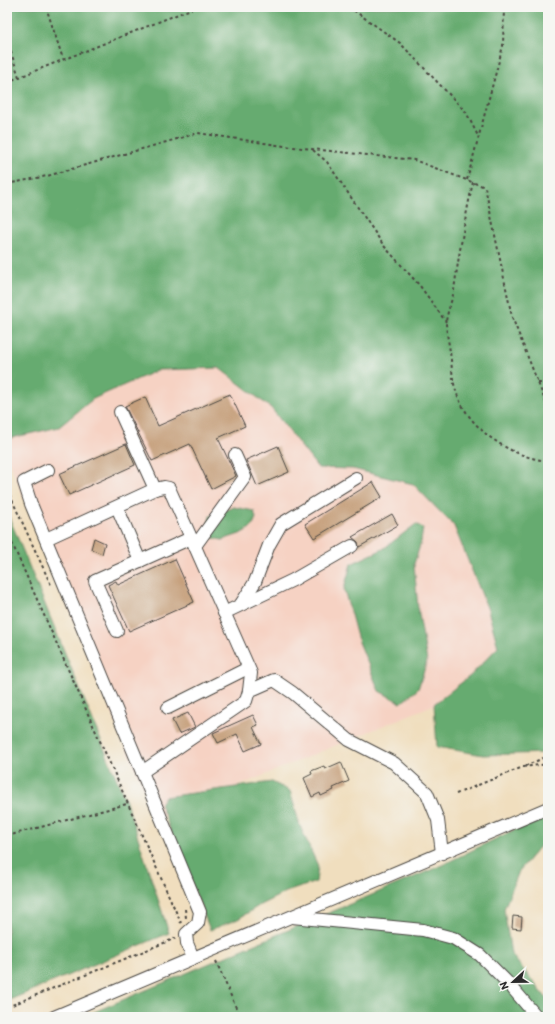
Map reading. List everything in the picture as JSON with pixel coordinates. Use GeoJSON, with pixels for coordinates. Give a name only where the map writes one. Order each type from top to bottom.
{"type":"FeatureCollection","features":[{"type":"Feature","properties":{"kind":"street"},"geometry":{"type":"LineString","coordinates":[[120,412],[155,489]]}},
{"type":"Feature","properties":{"kind":"street"},"geometry":{"type":"LineString","coordinates":[[117,631],[95,581],[140,561],[193,542],[245,477],[235,455]]}},
{"type":"Feature","properties":{"kind":"street"},"geometry":{"type":"LineString","coordinates":[[48,470],[24,482],[46,539],[200,912],[198,923],[186,934],[187,943],[193,958]]}},
{"type":"Feature","properties":{"kind":"street"},"geometry":{"type":"LineString","coordinates":[[241,604],[255,582],[268,545],[281,524],[356,478]]}},
{"type":"Feature","properties":{"kind":"street"},"geometry":{"type":"LineString","coordinates":[[46,539],[155,489],[164,487],[169,488],[248,668],[250,673],[249,691],[246,701],[142,772]]}},
{"type":"Feature","properties":{"kind":"street"},"geometry":{"type":"LineString","coordinates":[[117,507],[140,561]]}},
{"type":"Feature","properties":{"kind":"street"},"geometry":{"type":"LineString","coordinates":[[224,613],[293,580],[352,546]]}},
{"type":"Feature","properties":{"kind":"street"},"geometry":{"type":"LineString","coordinates":[[168,708],[248,668]]}},
{"type":"Feature","properties":{"kind":"street"},"geometry":{"type":"LineString","coordinates":[[249,691],[274,680],[293,693],[349,740],[394,763],[427,793],[438,820],[442,853]]}},
{"type":"Feature","properties":{"kind":"street"},"geometry":{"type":"LineString","coordinates":[[54,1017],[548,808]]}},
{"type":"Feature","properties":{"kind":"street"},"geometry":{"type":"LineString","coordinates":[[290,917],[422,930],[453,938],[480,955],[509,984],[537,1017]]}},
{"type":"Feature","properties":{"kind":"path"},"geometry":{"type":"LineString","coordinates":[[46,7],[63,60]]}},
{"type":"Feature","properties":{"kind":"path"},"geometry":{"type":"LineString","coordinates":[[7,82],[196,7]]}},
{"type":"Feature","properties":{"kind":"path"},"geometry":{"type":"LineString","coordinates":[[349,7],[400,43],[466,112],[478,136]]}},
{"type":"Feature","properties":{"kind":"path"},"geometry":{"type":"LineString","coordinates":[[467,180],[503,46],[504,7]]}},
{"type":"Feature","properties":{"kind":"path"},"geometry":{"type":"LineString","coordinates":[[7,40],[19,77]]}},
{"type":"Feature","properties":{"kind":"path"},"geometry":{"type":"LineString","coordinates":[[7,184],[47,176],[198,133],[312,149],[414,160],[473,182],[485,187],[512,317],[548,408]]}},
{"type":"Feature","properties":{"kind":"path"},"geometry":{"type":"LineString","coordinates":[[312,149],[327,162],[384,246],[420,286],[446,322]]}},
{"type":"Feature","properties":{"kind":"path"},"geometry":{"type":"LineString","coordinates":[[473,182],[462,232],[454,292],[446,322],[456,391],[464,410],[479,426],[516,454],[537,460],[548,461]]}},
{"type":"Feature","properties":{"kind":"path"},"geometry":{"type":"LineString","coordinates":[[538,383],[548,383]]}},
{"type":"Feature","properties":{"kind":"path"},"geometry":{"type":"LineString","coordinates":[[7,489],[53,591]]}},
{"type":"Feature","properties":{"kind":"path"},"geometry":{"type":"LineString","coordinates":[[7,532],[186,934]]}},
{"type":"Feature","properties":{"kind":"path"},"geometry":{"type":"LineString","coordinates":[[456,794],[548,756]]}},
{"type":"Feature","properties":{"kind":"path"},"geometry":{"type":"LineString","coordinates":[[523,767],[548,764]]}},
{"type":"Feature","properties":{"kind":"path"},"geometry":{"type":"LineString","coordinates":[[7,836],[127,804]]}},
{"type":"Feature","properties":{"kind":"path"},"geometry":{"type":"LineString","coordinates":[[185,907],[186,934]]}},
{"type":"Feature","properties":{"kind":"path"},"geometry":{"type":"LineString","coordinates":[[7,1007],[186,934]]}},
{"type":"Feature","properties":{"kind":"path"},"geometry":{"type":"LineString","coordinates":[[211,950],[240,1017]]}},
{"type":"Feature","properties":{"kind":"shaded area"},"geometry":{"type":"Polygon","coordinates":[[[276,94],[515,671],[156,820],[7,457],[7,203],[276,94]]]}},
{"type":"Feature","properties":{"kind":"green space"},"geometry":{"type":"Polygon","coordinates":[[[7,7],[548,7],[548,753],[483,755],[437,747],[434,704],[470,676],[498,647],[488,610],[454,526],[413,484],[353,469],[318,468],[271,408],[219,368],[158,370],[93,399],[59,427],[7,439],[7,7]]]}},
{"type":"Feature","properties":{"kind":"green space"},"geometry":{"type":"Polygon","coordinates":[[[234,507],[254,511],[256,518],[252,527],[240,534],[222,540],[206,536],[210,516],[234,507]]]}},
{"type":"Feature","properties":{"kind":"green space"},"geometry":{"type":"Polygon","coordinates":[[[7,512],[127,804],[169,933],[7,1001],[7,512]]]}},
{"type":"Feature","properties":{"kind":"green space"},"geometry":{"type":"Polygon","coordinates":[[[416,524],[423,528],[421,542],[414,564],[418,608],[427,661],[418,689],[401,703],[379,691],[357,637],[344,589],[351,564],[383,549],[416,524]]]}},
{"type":"Feature","properties":{"kind":"green space"},"geometry":{"type":"Polygon","coordinates":[[[272,782],[290,791],[300,826],[318,866],[316,882],[286,892],[260,905],[238,919],[210,930],[160,804],[164,797],[272,782]]]}},
{"type":"Feature","properties":{"kind":"green space"},"geometry":{"type":"Polygon","coordinates":[[[548,817],[548,837],[519,871],[504,909],[511,954],[548,1000],[548,1017],[82,1017],[438,867],[518,828],[548,817]]]}},
{"type":"Feature","properties":{"kind":"building"},"geometry":{"type":"Polygon","coordinates":[[[230,394],[245,426],[218,438],[236,476],[211,489],[190,444],[152,461],[125,406],[145,397],[158,426],[230,394]]]}},
{"type":"Feature","properties":{"kind":"building"},"geometry":{"type":"Polygon","coordinates":[[[126,444],[135,465],[69,495],[59,474],[126,444]]]}},
{"type":"Feature","properties":{"kind":"building"},"geometry":{"type":"Polygon","coordinates":[[[278,446],[289,472],[257,486],[246,460],[278,446]]]}},
{"type":"Feature","properties":{"kind":"building"},"geometry":{"type":"Polygon","coordinates":[[[373,482],[382,497],[314,538],[305,524],[373,482]]]}},
{"type":"Feature","properties":{"kind":"building"},"geometry":{"type":"Polygon","coordinates":[[[392,514],[398,525],[359,547],[358,542],[352,537],[392,514]]]}},
{"type":"Feature","properties":{"kind":"building"},"geometry":{"type":"Polygon","coordinates":[[[94,538],[105,543],[102,554],[91,549],[94,538]]]}},
{"type":"Feature","properties":{"kind":"building"},"geometry":{"type":"Polygon","coordinates":[[[175,559],[194,602],[129,631],[108,585],[116,581],[118,585],[175,559]]]}},
{"type":"Feature","properties":{"kind":"building"},"geometry":{"type":"Polygon","coordinates":[[[188,713],[195,727],[179,734],[172,720],[188,713]]]}},
{"type":"Feature","properties":{"kind":"building"},"geometry":{"type":"Polygon","coordinates":[[[253,715],[258,725],[253,727],[261,744],[245,751],[237,734],[218,743],[213,733],[253,715]]]}},
{"type":"Feature","properties":{"kind":"building"},"geometry":{"type":"Polygon","coordinates":[[[341,762],[349,781],[333,788],[334,790],[321,796],[320,793],[312,797],[304,778],[312,774],[311,771],[324,766],[325,769],[341,762]]]}},
{"type":"Feature","properties":{"kind":"building"},"geometry":{"type":"Polygon","coordinates":[[[513,916],[522,917],[521,929],[512,928],[513,916]]]}}]}
